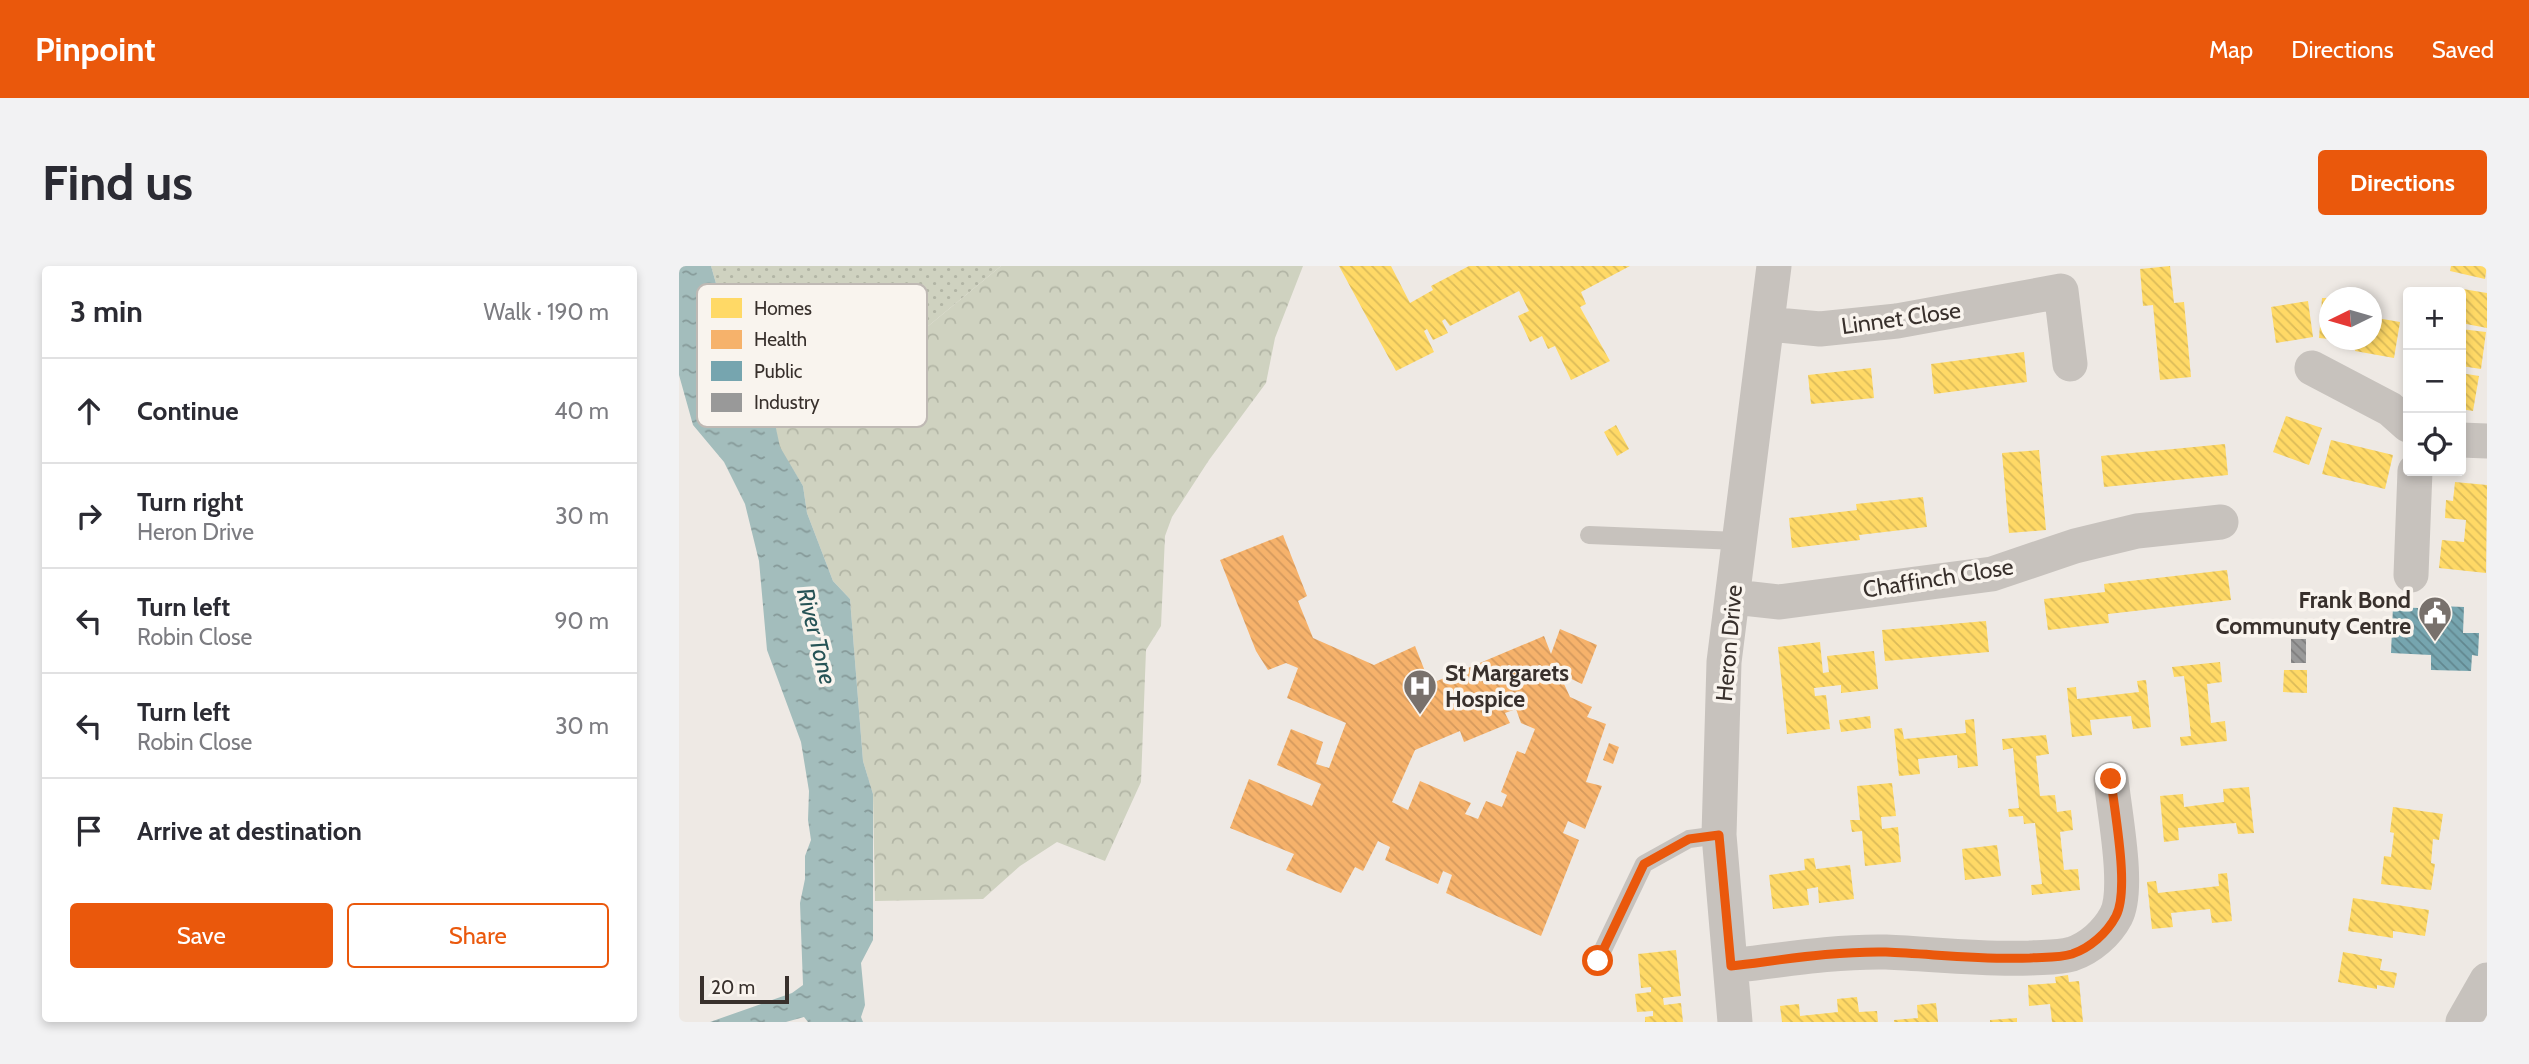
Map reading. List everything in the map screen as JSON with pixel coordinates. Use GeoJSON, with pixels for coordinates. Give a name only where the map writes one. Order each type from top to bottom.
{"type":"FeatureCollection","features":[{"type":"Feature","properties":{"kind":"street","name":"Heron Drive"},"geometry":{"type":"LineString","coordinates":[[1735,1022],[1719,835],[1724,662],[1775,266]]}},
{"type":"Feature","properties":{"kind":"street","name":"Linnet Close"},"geometry":{"type":"LineString","coordinates":[[1768,324],[1820,329],[1897,321],[2031,281],[2061,291],[2070,364]]}},
{"type":"Feature","properties":{"kind":"street"},"geometry":{"type":"LineString","coordinates":[[2312,368],[2390,409],[2403,421]]}},
{"type":"Feature","properties":{"kind":"street"},"geometry":{"type":"LineString","coordinates":[[2466,440],[2487,441]]}},
{"type":"Feature","properties":{"kind":"street"},"geometry":{"type":"LineString","coordinates":[[2411,575],[2416,476]]}},
{"type":"Feature","properties":{"kind":"street","name":"Chaffinch Close"},"geometry":{"type":"LineString","coordinates":[[1734,597],[1780,602],[1992,574],[2075,545],[2137,531],[2221,522]]}},
{"type":"Feature","properties":{"kind":"street"},"geometry":{"type":"LineString","coordinates":[[1731,966],[1812,956],[1884,952],[1989,960],[2072,954],[2095,942],[2107,930],[2120,903],[2121,878],[2111,779]]}},
{"type":"Feature","properties":{"kind":"street"},"geometry":{"type":"LineString","coordinates":[[2463,1022],[2487,980]]}},
{"type":"Feature","properties":{"kind":"lane"},"geometry":{"type":"LineString","coordinates":[[1589,536],[1738,541]]}},
{"type":"Feature","properties":{"kind":"lane"},"geometry":{"type":"LineString","coordinates":[[1598,961],[1644,864],[1689,839],[1719,835]]}},
{"type":"Feature","properties":{"kind":"green space"},"geometry":{"type":"Polygon","coordinates":[[[711,266],[1001,266],[927,327],[927,284],[716,284],[711,266]]]}},
{"type":"Feature","properties":{"kind":"green space"},"geometry":{"type":"Polygon","coordinates":[[[1001,266],[1303,266],[1275,338],[1266,383],[1209,460],[1172,517],[1165,536],[1161,626],[1146,650],[1141,782],[1105,861],[1057,842],[1020,866],[983,899],[875,901],[873,794],[863,761],[850,599],[833,581],[807,513],[803,486],[779,447],[775,427],[927,427],[927,327],[1001,266]]]}},
{"type":"Feature","properties":{"kind":"water","name":"River Tone"},"geometry":{"type":"Polygon","coordinates":[[[679,266],[711,266],[716,284],[697,284],[697,427],[776,427],[780,447],[803,486],[807,513],[833,581],[850,599],[863,761],[873,794],[873,940],[861,963],[865,1005],[861,1017],[863,1022],[808,1022],[804,1017],[786,1022],[710,1022],[792,993],[803,985],[800,903],[805,879],[805,856],[811,840],[808,820],[809,791],[801,742],[767,650],[759,561],[745,504],[724,462],[693,425],[679,375],[679,266]]]}},
{"type":"Feature","properties":{"kind":"building: Homes"},"geometry":{"type":"Polygon","coordinates":[[[1339,266],[1391,266],[1410,303],[1433,290],[1431,286],[1469,266],[1630,266],[1581,292],[1586,304],[1580,307],[1610,361],[1571,380],[1555,346],[1548,349],[1542,336],[1530,342],[1518,316],[1529,311],[1519,291],[1450,326],[1445,319],[1442,321],[1448,333],[1433,340],[1427,329],[1424,331],[1434,352],[1396,371],[1339,266]]]}},
{"type":"Feature","properties":{"kind":"building: Homes"},"geometry":{"type":"Polygon","coordinates":[[[2170,266],[2174,303],[2184,302],[2191,377],[2160,380],[2153,305],[2143,306],[2140,269],[2170,266]]]}},
{"type":"Feature","properties":{"kind":"building: Homes"},"geometry":{"type":"Polygon","coordinates":[[[2451,266],[2487,266],[2485,279],[2450,271],[2451,266]]]}},
{"type":"Feature","properties":{"kind":"building: Homes"},"geometry":{"type":"Polygon","coordinates":[[[2466,290],[2487,293],[2487,328],[2466,324],[2466,290]]]}},
{"type":"Feature","properties":{"kind":"building: Homes"},"geometry":{"type":"Polygon","coordinates":[[[2308,301],[2313,337],[2276,343],[2271,307],[2308,301]]]}},
{"type":"Feature","properties":{"kind":"building: Homes"},"geometry":{"type":"Polygon","coordinates":[[[2382,319],[2400,322],[2394,358],[2355,351],[2382,350],[2382,319]]]}},
{"type":"Feature","properties":{"kind":"building: Homes"},"geometry":{"type":"Polygon","coordinates":[[[2466,330],[2486,332],[2481,369],[2466,367],[2466,330]]]}},
{"type":"Feature","properties":{"kind":"building: Homes"},"geometry":{"type":"Polygon","coordinates":[[[2024,352],[2027,382],[1934,394],[1931,364],[2024,352]]]}},
{"type":"Feature","properties":{"kind":"building: Homes"},"geometry":{"type":"Polygon","coordinates":[[[1871,368],[1874,398],[1811,404],[1808,375],[1871,368]]]}},
{"type":"Feature","properties":{"kind":"building: Homes"},"geometry":{"type":"Polygon","coordinates":[[[2466,374],[2479,376],[2473,411],[2466,410],[2466,374]]]}},
{"type":"Feature","properties":{"kind":"building: Homes"},"geometry":{"type":"Polygon","coordinates":[[[2286,416],[2322,428],[2309,465],[2273,452],[2286,416]]]}},
{"type":"Feature","properties":{"kind":"building: Homes"},"geometry":{"type":"Polygon","coordinates":[[[1616,425],[1629,449],[1617,456],[1604,432],[1616,425]]]}},
{"type":"Feature","properties":{"kind":"building: Homes"},"geometry":{"type":"Polygon","coordinates":[[[2331,440],[2393,455],[2385,489],[2322,474],[2331,440]]]}},
{"type":"Feature","properties":{"kind":"building: Homes"},"geometry":{"type":"Polygon","coordinates":[[[2225,444],[2228,475],[2104,487],[2101,456],[2225,444]]]}},
{"type":"Feature","properties":{"kind":"building: Homes"},"geometry":{"type":"Polygon","coordinates":[[[2039,450],[2046,530],[2009,533],[2002,453],[2039,450]]]}},
{"type":"Feature","properties":{"kind":"building: Homes"},"geometry":{"type":"Polygon","coordinates":[[[2455,482],[2487,485],[2486,573],[2439,568],[2442,540],[2464,542],[2466,520],[2445,518],[2446,500],[2453,501],[2455,482]]]}},
{"type":"Feature","properties":{"kind":"building: Homes"},"geometry":{"type":"Polygon","coordinates":[[[1923,497],[1927,527],[1859,535],[1860,540],[1792,548],[1789,518],[1857,510],[1856,504],[1923,497]]]}},
{"type":"Feature","properties":{"kind":"building: Homes"},"geometry":{"type":"Polygon","coordinates":[[[2227,570],[2231,600],[2108,614],[2109,623],[2048,630],[2044,599],[2105,592],[2104,584],[2227,570]]]}},
{"type":"Feature","properties":{"kind":"building: Homes"},"geometry":{"type":"Polygon","coordinates":[[[1986,621],[1989,652],[1885,661],[1882,630],[1986,621]]]}},
{"type":"Feature","properties":{"kind":"building: Homes"},"geometry":{"type":"Polygon","coordinates":[[[1820,642],[1823,673],[1829,672],[1827,656],[1874,651],[1878,689],[1841,693],[1841,685],[1814,688],[1815,696],[1826,695],[1830,729],[1787,734],[1778,647],[1820,642]]]}},
{"type":"Feature","properties":{"kind":"building: Homes"},"geometry":{"type":"Polygon","coordinates":[[[2220,662],[2222,682],[2207,684],[2211,723],[2225,721],[2227,741],[2181,746],[2180,737],[2191,736],[2188,706],[2184,676],[2174,677],[2172,667],[2220,662]]]}},
{"type":"Feature","properties":{"kind":"building: Homes"},"geometry":{"type":"Polygon","coordinates":[[[2284,670],[2307,670],[2307,693],[2283,692],[2284,670]]]}},
{"type":"Feature","properties":{"kind":"building: Homes"},"geometry":{"type":"Polygon","coordinates":[[[2146,680],[2151,727],[2133,729],[2131,716],[2090,720],[2092,735],[2072,737],[2067,688],[2076,687],[2077,699],[2139,692],[2137,681],[2146,680]]]}},
{"type":"Feature","properties":{"kind":"building: Homes"},"geometry":{"type":"Polygon","coordinates":[[[1870,716],[1871,728],[1841,732],[1839,720],[1870,716]]]}},
{"type":"Feature","properties":{"kind":"building: Homes"},"geometry":{"type":"Polygon","coordinates":[[[1974,719],[1978,766],[1958,768],[1957,755],[1918,759],[1920,774],[1899,776],[1894,729],[1902,728],[1904,739],[1966,733],[1965,720],[1974,719]]]}},
{"type":"Feature","properties":{"kind":"building: Homes"},"geometry":{"type":"Polygon","coordinates":[[[2046,735],[2049,754],[2036,756],[2040,796],[2055,795],[2057,812],[2071,810],[2073,830],[2060,832],[2064,870],[2078,869],[2080,890],[2032,895],[2031,885],[2042,884],[2035,823],[2024,824],[2023,816],[2009,817],[2008,809],[2019,808],[2013,748],[2003,750],[2002,739],[2046,735]]]}},
{"type":"Feature","properties":{"kind":"building: Homes"},"geometry":{"type":"Polygon","coordinates":[[[1892,783],[1896,816],[1881,817],[1882,829],[1898,827],[1901,862],[1865,866],[1862,831],[1852,832],[1850,820],[1860,820],[1857,786],[1892,783]]]}},
{"type":"Feature","properties":{"kind":"building: Homes"},"geometry":{"type":"Polygon","coordinates":[[[2249,787],[2254,833],[2238,834],[2236,823],[2178,828],[2179,840],[2164,842],[2160,796],[2183,794],[2184,807],[2224,802],[2223,789],[2249,787]]]}},
{"type":"Feature","properties":{"kind":"building: Homes"},"geometry":{"type":"Polygon","coordinates":[[[2393,807],[2443,814],[2439,840],[2433,839],[2431,863],[2435,864],[2431,890],[2381,884],[2384,856],[2391,857],[2393,807]]]}},
{"type":"Feature","properties":{"kind":"building: Homes"},"geometry":{"type":"Polygon","coordinates":[[[1997,845],[2001,876],[1965,880],[1962,849],[1997,845]]]}},
{"type":"Feature","properties":{"kind":"building: Homes"},"geometry":{"type":"Polygon","coordinates":[[[1814,858],[1816,869],[1850,865],[1854,899],[1819,903],[1818,887],[1807,889],[1809,905],[1773,909],[1769,875],[1805,870],[1804,859],[1814,858]]]}},
{"type":"Feature","properties":{"kind":"building: Homes"},"geometry":{"type":"Polygon","coordinates":[[[2227,873],[2232,921],[2212,923],[2210,909],[2171,913],[2173,927],[2152,929],[2147,882],[2156,881],[2158,893],[2219,886],[2218,874],[2227,873]]]}},
{"type":"Feature","properties":{"kind":"building: Homes"},"geometry":{"type":"Polygon","coordinates":[[[2353,898],[2429,910],[2425,936],[2393,931],[2393,938],[2348,931],[2353,898]]]}},
{"type":"Feature","properties":{"kind":"building: Homes"},"geometry":{"type":"Polygon","coordinates":[[[1676,950],[1681,996],[1663,998],[1664,1005],[1681,1003],[1683,1022],[1645,1022],[1645,1017],[1653,1016],[1653,1011],[1637,1012],[1635,994],[1651,992],[1651,987],[1641,988],[1638,954],[1676,950]]]}},
{"type":"Feature","properties":{"kind":"building: Homes"},"geometry":{"type":"Polygon","coordinates":[[[2343,952],[2382,959],[2380,970],[2397,973],[2394,988],[2377,985],[2377,989],[2338,982],[2343,952]]]}},
{"type":"Feature","properties":{"kind":"building: Homes"},"geometry":{"type":"Polygon","coordinates":[[[2068,975],[2069,982],[2079,981],[2083,1022],[2052,1022],[2050,1004],[2029,1006],[2028,985],[2056,983],[2055,977],[2068,975]]]}},
{"type":"Feature","properties":{"kind":"building: Homes"},"geometry":{"type":"Polygon","coordinates":[[[1857,997],[1859,1012],[1877,1011],[1878,1022],[1782,1022],[1780,1006],[1799,1004],[1800,1016],[1838,1012],[1837,999],[1857,997]]]}},
{"type":"Feature","properties":{"kind":"building: Homes"},"geometry":{"type":"Polygon","coordinates":[[[1936,1003],[1938,1022],[1894,1022],[1918,1018],[1917,1005],[1936,1003]]]}},
{"type":"Feature","properties":{"kind":"building: Homes"},"geometry":{"type":"Polygon","coordinates":[[[2017,1018],[2017,1022],[1990,1022],[1990,1020],[2017,1018]]]}},
{"type":"Feature","properties":{"kind":"building: Health"},"geometry":{"type":"Polygon","coordinates":[[[1283,535],[1307,596],[1298,601],[1313,638],[1374,665],[1415,646],[1430,684],[1544,636],[1551,654],[1560,629],[1597,645],[1582,684],[1559,673],[1570,697],[1592,707],[1587,717],[1606,724],[1586,782],[1602,786],[1585,829],[1568,821],[1563,833],[1579,840],[1541,936],[1446,893],[1452,875],[1443,871],[1438,884],[1385,860],[1390,847],[1378,841],[1363,871],[1355,867],[1341,893],[1286,870],[1294,854],[1230,828],[1249,779],[1312,806],[1321,784],[1277,765],[1291,729],[1323,742],[1316,764],[1329,768],[1346,723],[1287,698],[1298,668],[1286,663],[1268,670],[1256,651],[1220,560],[1283,535]],[[1516,709],[1505,713],[1510,723],[1464,742],[1460,731],[1415,750],[1392,802],[1408,810],[1420,781],[1471,803],[1465,814],[1478,819],[1486,801],[1502,807],[1507,795],[1501,792],[1517,751],[1525,754],[1535,729],[1521,723],[1516,709]]]}},
{"type":"Feature","properties":{"kind":"building: Health"},"geometry":{"type":"Polygon","coordinates":[[[1609,743],[1619,747],[1613,764],[1603,760],[1609,743]]]}},
{"type":"Feature","properties":{"kind":"building: Public","name":"Frank Bond Communuty Centre"},"geometry":{"type":"Polygon","coordinates":[[[2439,606],[2464,607],[2463,633],[2479,633],[2478,656],[2472,655],[2471,671],[2431,670],[2431,655],[2391,653],[2393,607],[2418,608],[2418,618],[2438,619],[2439,606]]]}},
{"type":"Feature","properties":{"kind":"building: Industry"},"geometry":{"type":"Polygon","coordinates":[[[2291,639],[2306,639],[2306,663],[2291,663],[2291,639]]]}},
{"type":"Feature","properties":{"kind":"place","name":"Frank Bond Communuty Centre"},"geometry":{"type":"Point","coordinates":[2435,643]}},
{"type":"Feature","properties":{"kind":"place","name":"St Margarets Hospice"},"geometry":{"type":"Point","coordinates":[1420,716]}},
{"type":"Feature","properties":{"kind":"route"},"geometry":{"type":"LineString","coordinates":[[1598,961],[1644,864],[1689,839],[1719,835],[1731,966],[1812,956],[1884,952],[1989,960],[2072,954],[2095,942],[2107,930],[2120,903],[2121,878],[2111,779]]}}]}
